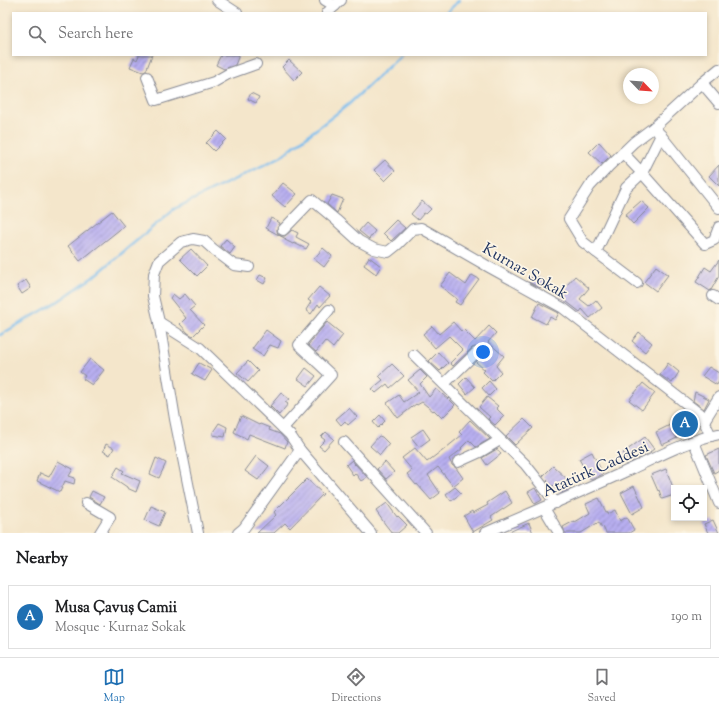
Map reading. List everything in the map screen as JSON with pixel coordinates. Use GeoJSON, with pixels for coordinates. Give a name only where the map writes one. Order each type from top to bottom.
{"type":"FeatureCollection","features":[{"type":"Feature","properties":{"kind":"street"},"geometry":{"type":"LineString","coordinates":[[216,0],[235,12]]}},
{"type":"Feature","properties":{"kind":"street"},"geometry":{"type":"LineString","coordinates":[[325,0],[334,6]]}},
{"type":"Feature","properties":{"kind":"street"},"geometry":{"type":"LineString","coordinates":[[147,77],[156,100],[214,82],[228,74],[256,64]]}},
{"type":"Feature","properties":{"kind":"street"},"geometry":{"type":"LineString","coordinates":[[596,252],[626,188],[642,173],[658,131],[702,83],[719,69]]}},
{"type":"Feature","properties":{"kind":"street"},"geometry":{"type":"LineString","coordinates":[[702,83],[719,103]]}},
{"type":"Feature","properties":{"kind":"street"},"geometry":{"type":"LineString","coordinates":[[637,283],[583,242],[569,219],[590,186],[623,152],[634,142],[658,131]]}},
{"type":"Feature","properties":{"kind":"street"},"geometry":{"type":"LineString","coordinates":[[658,131],[719,208]]}},
{"type":"Feature","properties":{"kind":"street"},"geometry":{"type":"LineString","coordinates":[[623,152],[705,244],[714,240],[719,227]]}},
{"type":"Feature","properties":{"kind":"street","name":"Kurnaz Sokak"},"geometry":{"type":"LineString","coordinates":[[282,230],[312,200],[359,241],[374,249],[388,252],[413,229],[421,228],[430,232],[563,308],[701,415],[715,435]]}},
{"type":"Feature","properties":{"kind":"street"},"geometry":{"type":"LineString","coordinates":[[198,533],[175,419],[160,322],[153,296],[154,274],[160,261],[181,242],[193,239],[204,241],[234,265],[249,267]]}},
{"type":"Feature","properties":{"kind":"street"},"geometry":{"type":"LineString","coordinates":[[283,428],[331,375],[298,345],[329,310]]}},
{"type":"Feature","properties":{"kind":"street"},"geometry":{"type":"LineString","coordinates":[[160,322],[200,348],[283,428],[371,533]]}},
{"type":"Feature","properties":{"kind":"street"},"geometry":{"type":"LineString","coordinates":[[444,384],[476,353]]}},
{"type":"Feature","properties":{"kind":"street"},"geometry":{"type":"LineString","coordinates":[[414,355],[525,464],[556,503]]}},
{"type":"Feature","properties":{"kind":"street"},"geometry":{"type":"LineString","coordinates":[[704,421],[719,397]]}},
{"type":"Feature","properties":{"kind":"street","name":"Atatürk Caddesi"},"geometry":{"type":"LineString","coordinates":[[485,533],[556,503],[686,444],[715,435]]}},
{"type":"Feature","properties":{"kind":"street"},"geometry":{"type":"LineString","coordinates":[[458,462],[480,452],[500,440]]}},
{"type":"Feature","properties":{"kind":"street"},"geometry":{"type":"LineString","coordinates":[[344,442],[426,533]]}},
{"type":"Feature","properties":{"kind":"street"},"geometry":{"type":"LineString","coordinates":[[694,442],[719,503]]}},
{"type":"Feature","properties":{"kind":"street"},"geometry":{"type":"LineString","coordinates":[[238,533],[244,528],[300,450]]}},
{"type":"Feature","properties":{"kind":"street"},"geometry":{"type":"LineString","coordinates":[[86,503],[110,516],[100,533]]}},
{"type":"Feature","properties":{"kind":"street"},"geometry":{"type":"LineString","coordinates":[[544,508],[559,533]]}},
{"type":"Feature","properties":{"kind":"building"},"geometry":{"type":"Polygon","coordinates":[[[139,56],[152,56],[146,71],[143,72],[130,67],[134,58],[137,60],[139,56]]]}},
{"type":"Feature","properties":{"kind":"building"},"geometry":{"type":"Polygon","coordinates":[[[220,56],[239,56],[235,65],[224,69],[216,65],[220,56]]]}},
{"type":"Feature","properties":{"kind":"building"},"geometry":{"type":"Polygon","coordinates":[[[289,60],[302,72],[294,80],[282,67],[289,60]]]}},
{"type":"Feature","properties":{"kind":"building"},"geometry":{"type":"Polygon","coordinates":[[[251,93],[259,97],[256,103],[248,99],[251,93]]]}},
{"type":"Feature","properties":{"kind":"building"},"geometry":{"type":"Polygon","coordinates":[[[218,131],[226,139],[214,151],[206,143],[218,131]]]}},
{"type":"Feature","properties":{"kind":"building"},"geometry":{"type":"Polygon","coordinates":[[[599,142],[611,155],[602,164],[589,152],[599,142]]]}},
{"type":"Feature","properties":{"kind":"building"},"geometry":{"type":"Polygon","coordinates":[[[385,160],[395,171],[385,181],[374,170],[385,160]]]}},
{"type":"Feature","properties":{"kind":"building"},"geometry":{"type":"Polygon","coordinates":[[[719,165],[719,186],[709,176],[719,165]]]}},
{"type":"Feature","properties":{"kind":"building"},"geometry":{"type":"Polygon","coordinates":[[[283,183],[297,194],[285,207],[272,196],[283,183]]]}},
{"type":"Feature","properties":{"kind":"building"},"geometry":{"type":"Polygon","coordinates":[[[332,195],[343,199],[337,213],[327,204],[332,195]]]}},
{"type":"Feature","properties":{"kind":"building"},"geometry":{"type":"Polygon","coordinates":[[[422,201],[431,209],[426,214],[424,213],[418,220],[411,214],[422,201]]]}},
{"type":"Feature","properties":{"kind":"building"},"geometry":{"type":"Polygon","coordinates":[[[641,201],[649,208],[633,224],[625,215],[641,201]]]}},
{"type":"Feature","properties":{"kind":"building"},"geometry":{"type":"Polygon","coordinates":[[[112,211],[124,226],[80,261],[68,246],[112,211]]]}},
{"type":"Feature","properties":{"kind":"building"},"geometry":{"type":"Polygon","coordinates":[[[271,218],[280,223],[277,228],[278,234],[285,236],[292,230],[298,233],[296,237],[309,244],[306,249],[285,240],[286,239],[266,228],[271,218]]]}},
{"type":"Feature","properties":{"kind":"building"},"geometry":{"type":"Polygon","coordinates":[[[396,220],[405,228],[391,241],[383,233],[396,220]]]}},
{"type":"Feature","properties":{"kind":"building"},"geometry":{"type":"Polygon","coordinates":[[[366,223],[375,231],[369,239],[359,231],[366,223]]]}},
{"type":"Feature","properties":{"kind":"building"},"geometry":{"type":"Polygon","coordinates":[[[226,239],[235,247],[230,254],[220,246],[226,239]]]}},
{"type":"Feature","properties":{"kind":"building"},"geometry":{"type":"Polygon","coordinates":[[[323,248],[332,256],[324,267],[314,259],[323,248]]]}},
{"type":"Feature","properties":{"kind":"building"},"geometry":{"type":"Polygon","coordinates":[[[191,249],[207,266],[197,276],[180,259],[191,249]]]}},
{"type":"Feature","properties":{"kind":"building"},"geometry":{"type":"Polygon","coordinates":[[[369,257],[381,266],[376,274],[364,265],[369,257]]]}},
{"type":"Feature","properties":{"kind":"building"},"geometry":{"type":"Polygon","coordinates":[[[719,260],[719,276],[710,291],[696,282],[705,267],[711,271],[719,260]]]}},
{"type":"Feature","properties":{"kind":"building"},"geometry":{"type":"Polygon","coordinates":[[[656,266],[668,275],[656,291],[644,282],[656,266]]]}},
{"type":"Feature","properties":{"kind":"building"},"geometry":{"type":"Polygon","coordinates":[[[450,273],[466,285],[472,275],[479,279],[460,305],[455,302],[457,299],[440,286],[450,273]]]}},
{"type":"Feature","properties":{"kind":"building"},"geometry":{"type":"Polygon","coordinates":[[[534,274],[545,281],[540,288],[529,282],[534,274]]]}},
{"type":"Feature","properties":{"kind":"building"},"geometry":{"type":"Polygon","coordinates":[[[260,275],[267,278],[264,284],[257,280],[260,275]]]}},
{"type":"Feature","properties":{"kind":"building"},"geometry":{"type":"Polygon","coordinates":[[[575,276],[589,288],[580,299],[589,306],[596,300],[602,308],[590,318],[582,309],[580,312],[558,295],[575,276]]]}},
{"type":"Feature","properties":{"kind":"building"},"geometry":{"type":"Polygon","coordinates":[[[26,280],[31,288],[22,294],[17,286],[26,280]]]}},
{"type":"Feature","properties":{"kind":"building"},"geometry":{"type":"Polygon","coordinates":[[[319,287],[330,296],[320,307],[318,304],[311,314],[306,310],[311,302],[308,300],[319,287]]]}},
{"type":"Feature","properties":{"kind":"building"},"geometry":{"type":"Polygon","coordinates":[[[173,294],[179,299],[185,294],[195,306],[190,310],[204,325],[193,336],[180,324],[186,318],[170,298],[173,294]]]}},
{"type":"Feature","properties":{"kind":"building"},"geometry":{"type":"Polygon","coordinates":[[[539,303],[559,313],[555,320],[550,317],[546,324],[532,317],[539,303]]]}},
{"type":"Feature","properties":{"kind":"building"},"geometry":{"type":"Polygon","coordinates":[[[327,322],[343,335],[333,348],[325,341],[316,352],[308,345],[327,322]]]}},
{"type":"Feature","properties":{"kind":"building"},"geometry":{"type":"Polygon","coordinates":[[[453,322],[461,331],[463,329],[475,341],[489,326],[496,333],[488,342],[504,356],[496,366],[501,372],[492,381],[483,372],[485,370],[476,362],[482,355],[480,348],[472,348],[453,366],[450,363],[463,350],[449,336],[435,348],[423,334],[432,326],[439,334],[453,322]]]}},
{"type":"Feature","properties":{"kind":"building"},"geometry":{"type":"Polygon","coordinates":[[[266,330],[281,341],[278,348],[270,345],[263,356],[252,349],[266,330]]]}},
{"type":"Feature","properties":{"kind":"building"},"geometry":{"type":"Polygon","coordinates":[[[639,332],[652,343],[645,352],[632,341],[639,332]]]}},
{"type":"Feature","properties":{"kind":"building"},"geometry":{"type":"Polygon","coordinates":[[[438,352],[448,363],[440,371],[429,361],[438,352]]]}},
{"type":"Feature","properties":{"kind":"building"},"geometry":{"type":"Polygon","coordinates":[[[90,359],[104,370],[92,385],[83,379],[85,376],[80,372],[90,359]]]}},
{"type":"Feature","properties":{"kind":"building"},"geometry":{"type":"Polygon","coordinates":[[[248,361],[258,371],[248,382],[237,373],[248,361]]]}},
{"type":"Feature","properties":{"kind":"building"},"geometry":{"type":"Polygon","coordinates":[[[199,363],[212,370],[205,381],[192,374],[199,363]]]}},
{"type":"Feature","properties":{"kind":"building"},"geometry":{"type":"Polygon","coordinates":[[[668,363],[679,372],[672,383],[660,375],[668,363]]]}},
{"type":"Feature","properties":{"kind":"building"},"geometry":{"type":"Polygon","coordinates":[[[392,364],[404,376],[390,388],[387,384],[376,393],[372,389],[383,380],[379,376],[392,364]]]}},
{"type":"Feature","properties":{"kind":"building"},"geometry":{"type":"Polygon","coordinates":[[[709,367],[719,373],[719,381],[717,385],[702,376],[709,367]]]}},
{"type":"Feature","properties":{"kind":"building"},"geometry":{"type":"Polygon","coordinates":[[[306,368],[316,376],[308,386],[298,379],[306,368]]]}},
{"type":"Feature","properties":{"kind":"building"},"geometry":{"type":"Polygon","coordinates":[[[420,370],[427,377],[420,384],[429,397],[436,389],[455,405],[442,418],[434,410],[433,411],[422,402],[417,405],[416,404],[398,418],[387,403],[399,395],[404,402],[419,392],[408,380],[420,370]]]}},
{"type":"Feature","properties":{"kind":"building"},"geometry":{"type":"Polygon","coordinates":[[[466,377],[475,387],[467,394],[459,384],[466,377]]]}},
{"type":"Feature","properties":{"kind":"building"},"geometry":{"type":"Polygon","coordinates":[[[489,381],[496,389],[489,396],[482,388],[489,381]]]}},
{"type":"Feature","properties":{"kind":"building"},"geometry":{"type":"Polygon","coordinates":[[[643,383],[655,393],[642,410],[629,400],[643,383]]]}},
{"type":"Feature","properties":{"kind":"building"},"geometry":{"type":"Polygon","coordinates":[[[695,392],[709,399],[704,409],[693,401],[695,392]]]}},
{"type":"Feature","properties":{"kind":"building"},"geometry":{"type":"Polygon","coordinates":[[[281,393],[289,399],[285,402],[288,404],[279,415],[270,406],[281,393]]]}},
{"type":"Feature","properties":{"kind":"building"},"geometry":{"type":"Polygon","coordinates":[[[487,397],[498,406],[496,408],[504,416],[495,425],[488,419],[490,417],[479,407],[487,397]]]}},
{"type":"Feature","properties":{"kind":"building"},"geometry":{"type":"Polygon","coordinates":[[[349,408],[357,417],[348,425],[345,421],[341,425],[336,419],[349,408]]]}},
{"type":"Feature","properties":{"kind":"building"},"geometry":{"type":"Polygon","coordinates":[[[680,414],[695,422],[689,434],[671,425],[677,438],[662,445],[656,432],[676,422],[680,414]]]}},
{"type":"Feature","properties":{"kind":"building"},"geometry":{"type":"Polygon","coordinates":[[[380,415],[385,421],[378,428],[373,422],[380,415]]]}},
{"type":"Feature","properties":{"kind":"building"},"geometry":{"type":"Polygon","coordinates":[[[241,416],[259,425],[260,424],[270,428],[269,430],[280,434],[287,442],[285,448],[249,434],[247,439],[234,432],[241,416]]]}},
{"type":"Feature","properties":{"kind":"building"},"geometry":{"type":"Polygon","coordinates":[[[524,419],[533,428],[515,445],[506,436],[524,419]]]}},
{"type":"Feature","properties":{"kind":"building"},"geometry":{"type":"Polygon","coordinates":[[[470,420],[490,439],[476,447],[469,440],[461,448],[462,449],[449,459],[463,478],[453,486],[438,467],[428,475],[440,493],[431,500],[407,474],[412,470],[402,458],[415,448],[427,462],[462,435],[459,432],[470,420]]]}},
{"type":"Feature","properties":{"kind":"building"},"geometry":{"type":"Polygon","coordinates":[[[219,423],[227,427],[225,437],[213,435],[213,432],[219,423]]]}},
{"type":"Feature","properties":{"kind":"building"},"geometry":{"type":"Polygon","coordinates":[[[423,429],[430,439],[419,447],[411,437],[423,429]]]}},
{"type":"Feature","properties":{"kind":"building"},"geometry":{"type":"Polygon","coordinates":[[[326,432],[334,439],[324,450],[319,446],[325,440],[321,437],[326,432]]]}},
{"type":"Feature","properties":{"kind":"building"},"geometry":{"type":"Polygon","coordinates":[[[379,436],[389,444],[380,455],[370,446],[379,436]]]}},
{"type":"Feature","properties":{"kind":"building"},"geometry":{"type":"Polygon","coordinates":[[[645,437],[654,449],[630,462],[623,453],[645,437]]]}},
{"type":"Feature","properties":{"kind":"building"},"geometry":{"type":"Polygon","coordinates":[[[106,444],[114,448],[110,455],[103,451],[106,444]]]}},
{"type":"Feature","properties":{"kind":"building"},"geometry":{"type":"Polygon","coordinates":[[[497,449],[501,454],[487,465],[482,458],[497,449]]]}},
{"type":"Feature","properties":{"kind":"building"},"geometry":{"type":"Polygon","coordinates":[[[719,449],[719,470],[714,473],[706,455],[719,449]]]}},
{"type":"Feature","properties":{"kind":"building"},"geometry":{"type":"Polygon","coordinates":[[[592,452],[603,474],[591,480],[579,459],[592,452]]]}},
{"type":"Feature","properties":{"kind":"building"},"geometry":{"type":"Polygon","coordinates":[[[256,456],[269,466],[258,480],[245,471],[256,456]]]}},
{"type":"Feature","properties":{"kind":"building"},"geometry":{"type":"Polygon","coordinates":[[[156,458],[166,463],[159,478],[150,474],[156,458]]]}},
{"type":"Feature","properties":{"kind":"building"},"geometry":{"type":"Polygon","coordinates":[[[352,460],[367,477],[361,481],[355,473],[353,475],[346,465],[352,460]]]}},
{"type":"Feature","properties":{"kind":"building"},"geometry":{"type":"Polygon","coordinates":[[[58,461],[73,469],[69,476],[75,478],[74,484],[65,481],[60,492],[37,481],[40,473],[49,477],[58,461]]]}},
{"type":"Feature","properties":{"kind":"building"},"geometry":{"type":"Polygon","coordinates":[[[385,462],[394,472],[386,479],[377,469],[385,462]]]}},
{"type":"Feature","properties":{"kind":"building"},"geometry":{"type":"Polygon","coordinates":[[[553,466],[568,480],[565,483],[570,488],[561,493],[553,485],[552,487],[543,476],[553,466]]]}},
{"type":"Feature","properties":{"kind":"building"},"geometry":{"type":"Polygon","coordinates":[[[118,467],[124,471],[122,473],[140,481],[136,492],[127,488],[112,477],[118,467]]]}},
{"type":"Feature","properties":{"kind":"building"},"geometry":{"type":"Polygon","coordinates":[[[666,469],[672,485],[671,496],[662,499],[651,475],[666,469]]]}},
{"type":"Feature","properties":{"kind":"building"},"geometry":{"type":"Polygon","coordinates":[[[307,479],[323,494],[290,528],[285,523],[274,533],[257,533],[276,515],[274,512],[307,479]]]}},
{"type":"Feature","properties":{"kind":"building"},"geometry":{"type":"Polygon","coordinates":[[[634,486],[644,507],[632,514],[621,493],[634,486]]]}},
{"type":"Feature","properties":{"kind":"building"},"geometry":{"type":"Polygon","coordinates":[[[455,487],[461,493],[451,501],[446,494],[455,487]]]}},
{"type":"Feature","properties":{"kind":"building"},"geometry":{"type":"Polygon","coordinates":[[[535,488],[542,500],[535,504],[528,492],[535,488]]]}},
{"type":"Feature","properties":{"kind":"building"},"geometry":{"type":"Polygon","coordinates":[[[92,491],[104,497],[100,504],[89,497],[92,491]]]}},
{"type":"Feature","properties":{"kind":"building"},"geometry":{"type":"Polygon","coordinates":[[[505,491],[512,503],[491,517],[493,520],[473,532],[464,516],[472,511],[473,513],[488,505],[487,503],[505,491]]]}},
{"type":"Feature","properties":{"kind":"building"},"geometry":{"type":"Polygon","coordinates":[[[599,498],[607,514],[615,510],[620,521],[627,517],[634,530],[629,533],[606,533],[599,522],[581,533],[565,533],[563,527],[590,513],[586,504],[599,498]]]}},
{"type":"Feature","properties":{"kind":"building"},"geometry":{"type":"Polygon","coordinates":[[[387,503],[397,517],[398,516],[407,525],[398,533],[392,533],[376,511],[387,503]]]}},
{"type":"Feature","properties":{"kind":"building"},"geometry":{"type":"Polygon","coordinates":[[[151,506],[165,512],[159,526],[145,520],[151,506]]]}},
{"type":"Feature","properties":{"kind":"building"},"geometry":{"type":"Polygon","coordinates":[[[713,520],[719,533],[708,533],[704,524],[713,520]]]}},
{"type":"Feature","properties":{"kind":"building"},"geometry":{"type":"Polygon","coordinates":[[[529,523],[533,533],[507,533],[529,523]]]}},
{"type":"Feature","properties":{"kind":"waterway"},"geometry":{"type":"LineString","coordinates":[[447,12],[459,0]]}},
{"type":"Feature","properties":{"kind":"waterway"},"geometry":{"type":"LineString","coordinates":[[0,335],[57,302],[96,275],[174,209],[280,157],[349,104],[400,56]]}},
{"type":"Feature","properties":{"kind":"place","name":"Musa Çavuş Camii"},"geometry":{"type":"Point","coordinates":[685,424]}}]}
